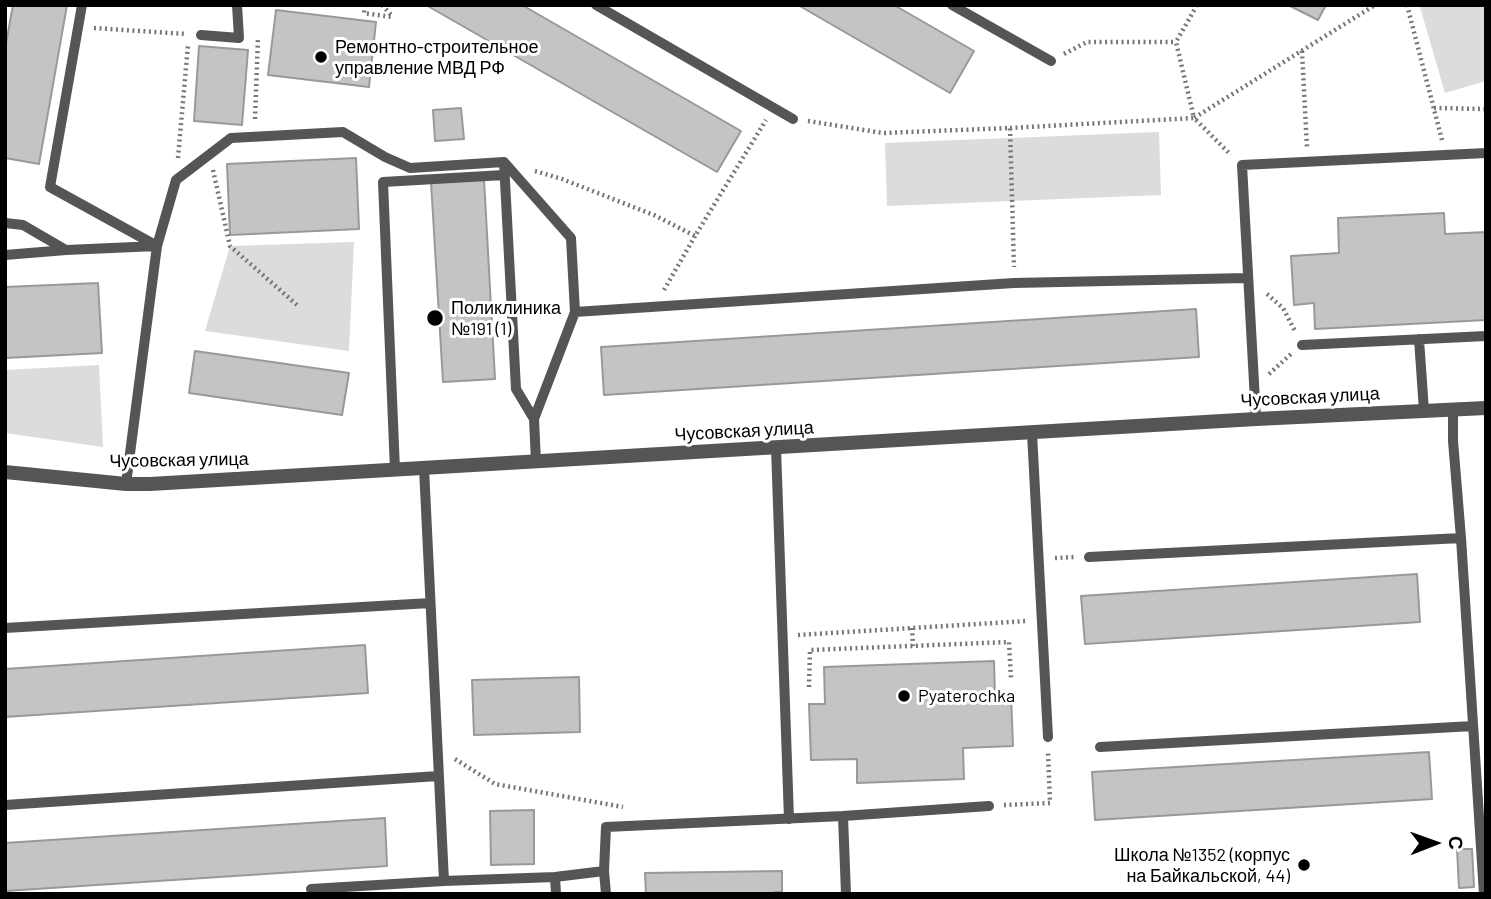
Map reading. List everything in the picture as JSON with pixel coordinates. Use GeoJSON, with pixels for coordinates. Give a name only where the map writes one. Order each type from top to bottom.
{"type":"FeatureCollection","features":[{"type":"Feature","properties":{"kind":"street","name":"Чусовская улица"},"geometry":{"type":"LineString","coordinates":[[5,472],[150,484],[1486,408]]}},
{"type":"Feature","properties":{"kind":"lane"},"geometry":{"type":"LineString","coordinates":[[82,5],[50,187],[157,246]]}},
{"type":"Feature","properties":{"kind":"lane"},"geometry":{"type":"LineString","coordinates":[[201,35],[239,38],[237,5]]}},
{"type":"Feature","properties":{"kind":"lane"},"geometry":{"type":"LineString","coordinates":[[596,5],[793,118]]}},
{"type":"Feature","properties":{"kind":"lane"},"geometry":{"type":"LineString","coordinates":[[952,5],[1051,61]]}},
{"type":"Feature","properties":{"kind":"lane"},"geometry":{"type":"LineString","coordinates":[[126,484],[157,246],[176,180],[231,138],[254,136],[343,132],[410,168],[504,162]]}},
{"type":"Feature","properties":{"kind":"lane"},"geometry":{"type":"LineString","coordinates":[[1256,419],[1242,165],[1486,153]]}},
{"type":"Feature","properties":{"kind":"lane"},"geometry":{"type":"LineString","coordinates":[[504,162],[516,389],[534,419]]}},
{"type":"Feature","properties":{"kind":"lane"},"geometry":{"type":"LineString","coordinates":[[504,162],[571,238],[575,312],[534,419],[536,462]]}},
{"type":"Feature","properties":{"kind":"lane"},"geometry":{"type":"LineString","coordinates":[[396,470],[383,182],[504,175]]}},
{"type":"Feature","properties":{"kind":"lane"},"geometry":{"type":"LineString","coordinates":[[5,223],[23,226],[66,250]]}},
{"type":"Feature","properties":{"kind":"lane"},"geometry":{"type":"LineString","coordinates":[[5,255],[157,246]]}},
{"type":"Feature","properties":{"kind":"lane"},"geometry":{"type":"LineString","coordinates":[[575,312],[1014,283],[1247,278]]}},
{"type":"Feature","properties":{"kind":"lane"},"geometry":{"type":"LineString","coordinates":[[1302,345],[1486,336]]}},
{"type":"Feature","properties":{"kind":"lane"},"geometry":{"type":"LineString","coordinates":[[1419,339],[1424,411]]}},
{"type":"Feature","properties":{"kind":"lane"},"geometry":{"type":"LineString","coordinates":[[1453,409],[1453,441],[1460,477],[1461,538],[1484,894]]}},
{"type":"Feature","properties":{"kind":"lane"},"geometry":{"type":"LineString","coordinates":[[1032,433],[1048,737]]}},
{"type":"Feature","properties":{"kind":"lane"},"geometry":{"type":"LineString","coordinates":[[776,448],[789,819]]}},
{"type":"Feature","properties":{"kind":"lane"},"geometry":{"type":"LineString","coordinates":[[424,468],[443,881]]}},
{"type":"Feature","properties":{"kind":"lane"},"geometry":{"type":"LineString","coordinates":[[1089,557],[1461,538]]}},
{"type":"Feature","properties":{"kind":"lane"},"geometry":{"type":"LineString","coordinates":[[5,628],[430,603]]}},
{"type":"Feature","properties":{"kind":"lane"},"geometry":{"type":"LineString","coordinates":[[1100,747],[1473,726]]}},
{"type":"Feature","properties":{"kind":"lane"},"geometry":{"type":"LineString","coordinates":[[5,805],[438,776]]}},
{"type":"Feature","properties":{"kind":"lane"},"geometry":{"type":"LineString","coordinates":[[606,894],[606,827],[989,806]]}},
{"type":"Feature","properties":{"kind":"lane"},"geometry":{"type":"LineString","coordinates":[[843,816],[846,894]]}},
{"type":"Feature","properties":{"kind":"lane"},"geometry":{"type":"LineString","coordinates":[[311,889],[555,877],[604,871]]}},
{"type":"Feature","properties":{"kind":"lane"},"geometry":{"type":"LineString","coordinates":[[555,877],[556,894]]}},
{"type":"Feature","properties":{"kind":"path"},"geometry":{"type":"LineString","coordinates":[[365,5],[364,13],[393,17],[382,5]]}},
{"type":"Feature","properties":{"kind":"path"},"geometry":{"type":"LineString","coordinates":[[1197,5],[1176,42],[1194,118],[1242,165]]}},
{"type":"Feature","properties":{"kind":"path"},"geometry":{"type":"LineString","coordinates":[[793,118],[883,134],[1194,118],[1375,5]]}},
{"type":"Feature","properties":{"kind":"path"},"geometry":{"type":"LineString","coordinates":[[1407,5],[1440,131]]}},
{"type":"Feature","properties":{"kind":"path"},"geometry":{"type":"LineString","coordinates":[[78,27],[189,34],[176,180]]}},
{"type":"Feature","properties":{"kind":"path"},"geometry":{"type":"LineString","coordinates":[[239,38],[259,38],[254,136]]}},
{"type":"Feature","properties":{"kind":"path"},"geometry":{"type":"LineString","coordinates":[[1051,61],[1087,42],[1176,42]]}},
{"type":"Feature","properties":{"kind":"path"},"geometry":{"type":"LineString","coordinates":[[1302,51],[1308,162]]}},
{"type":"Feature","properties":{"kind":"path"},"geometry":{"type":"LineString","coordinates":[[654,307],[774,107]]}},
{"type":"Feature","properties":{"kind":"path"},"geometry":{"type":"LineString","coordinates":[[1434,108],[1486,109]]}},
{"type":"Feature","properties":{"kind":"path"},"geometry":{"type":"LineString","coordinates":[[1010,128],[1014,283]]}},
{"type":"Feature","properties":{"kind":"path"},"geometry":{"type":"LineString","coordinates":[[210,154],[230,246],[297,305]]}},
{"type":"Feature","properties":{"kind":"path"},"geometry":{"type":"LineString","coordinates":[[504,162],[562,179],[654,215],[695,236]]}},
{"type":"Feature","properties":{"kind":"path"},"geometry":{"type":"LineString","coordinates":[[1247,278],[1283,307],[1302,345],[1254,388]]}},
{"type":"Feature","properties":{"kind":"path"},"geometry":{"type":"LineString","coordinates":[[1040,558],[1089,557]]}},
{"type":"Feature","properties":{"kind":"path"},"geometry":{"type":"LineString","coordinates":[[783,636],[1042,620]]}},
{"type":"Feature","properties":{"kind":"path"},"geometry":{"type":"LineString","coordinates":[[912,628],[913,646]]}},
{"type":"Feature","properties":{"kind":"path"},"geometry":{"type":"LineString","coordinates":[[810,687],[810,650],[1009,642],[1010,678]]}},
{"type":"Feature","properties":{"kind":"path"},"geometry":{"type":"LineString","coordinates":[[989,806],[1050,803],[1048,737]]}},
{"type":"Feature","properties":{"kind":"path"},"geometry":{"type":"LineString","coordinates":[[437,747],[495,784],[647,811],[654,824]]}},
{"type":"Feature","properties":{"kind":"shaded area"},"geometry":{"type":"Polygon","coordinates":[[[1486,5],[1486,81],[1445,93],[1420,7],[1486,5]]]}},
{"type":"Feature","properties":{"kind":"shaded area"},"geometry":{"type":"Polygon","coordinates":[[[1159,132],[1161,195],[887,206],[885,143],[1159,132]]]}},
{"type":"Feature","properties":{"kind":"shaded area"},"geometry":{"type":"Polygon","coordinates":[[[354,242],[349,351],[205,331],[230,246],[354,242]]]}},
{"type":"Feature","properties":{"kind":"shaded area"},"geometry":{"type":"Polygon","coordinates":[[[99,365],[103,447],[5,433],[5,370],[99,365]]]}},
{"type":"Feature","properties":{"kind":"building"},"geometry":{"type":"Polygon","coordinates":[[[13,5],[67,5],[39,164],[5,158],[5,49],[13,5]]]}},
{"type":"Feature","properties":{"kind":"building"},"geometry":{"type":"Polygon","coordinates":[[[426,5],[522,5],[741,131],[717,172],[426,5]]]}},
{"type":"Feature","properties":{"kind":"building"},"geometry":{"type":"Polygon","coordinates":[[[798,5],[894,5],[974,51],[950,93],[798,5]]]}},
{"type":"Feature","properties":{"kind":"building"},"geometry":{"type":"Polygon","coordinates":[[[1288,5],[1326,5],[1318,20],[1288,5]]]}},
{"type":"Feature","properties":{"kind":"building","name":"Ремонтно-строительное управление МВД РФ"},"geometry":{"type":"Polygon","coordinates":[[[276,10],[376,22],[369,87],[268,75],[276,10]]]}},
{"type":"Feature","properties":{"kind":"building"},"geometry":{"type":"Polygon","coordinates":[[[199,46],[248,50],[242,125],[194,121],[199,46]]]}},
{"type":"Feature","properties":{"kind":"building"},"geometry":{"type":"Polygon","coordinates":[[[461,108],[464,139],[435,141],[433,110],[461,108]]]}},
{"type":"Feature","properties":{"kind":"building"},"geometry":{"type":"Polygon","coordinates":[[[356,158],[359,229],[230,235],[227,164],[356,158]]]}},
{"type":"Feature","properties":{"kind":"building"},"geometry":{"type":"Polygon","coordinates":[[[484,179],[495,379],[443,382],[431,182],[484,179]]]}},
{"type":"Feature","properties":{"kind":"building"},"geometry":{"type":"Polygon","coordinates":[[[1444,213],[1445,234],[1486,232],[1486,320],[1315,329],[1314,303],[1294,305],[1291,256],[1339,253],[1338,218],[1444,213]]]}},
{"type":"Feature","properties":{"kind":"building"},"geometry":{"type":"Polygon","coordinates":[[[98,283],[102,353],[5,358],[5,287],[98,283]]]}},
{"type":"Feature","properties":{"kind":"building"},"geometry":{"type":"Polygon","coordinates":[[[1196,309],[1199,357],[604,395],[601,347],[1196,309]]]}},
{"type":"Feature","properties":{"kind":"building"},"geometry":{"type":"Polygon","coordinates":[[[195,351],[349,373],[342,415],[189,393],[195,351]]]}},
{"type":"Feature","properties":{"kind":"building"},"geometry":{"type":"Polygon","coordinates":[[[1417,574],[1420,622],[1085,644],[1081,596],[1417,574]]]}},
{"type":"Feature","properties":{"kind":"building"},"geometry":{"type":"Polygon","coordinates":[[[365,645],[368,693],[5,717],[5,669],[365,645]]]}},
{"type":"Feature","properties":{"kind":"building"},"geometry":{"type":"Polygon","coordinates":[[[994,661],[995,696],[1011,696],[1013,746],[963,748],[964,779],[857,783],[857,759],[811,760],[809,704],[825,704],[824,667],[994,661]]]}},
{"type":"Feature","properties":{"kind":"building"},"geometry":{"type":"Polygon","coordinates":[[[579,677],[580,732],[474,735],[472,680],[579,677]]]}},
{"type":"Feature","properties":{"kind":"building"},"geometry":{"type":"Polygon","coordinates":[[[1429,752],[1432,799],[1095,820],[1092,772],[1429,752]]]}},
{"type":"Feature","properties":{"kind":"building"},"geometry":{"type":"Polygon","coordinates":[[[534,810],[534,864],[491,865],[490,811],[534,810]]]}},
{"type":"Feature","properties":{"kind":"building"},"geometry":{"type":"Polygon","coordinates":[[[385,818],[387,866],[5,891],[5,843],[385,818]]]}},
{"type":"Feature","properties":{"kind":"building"},"geometry":{"type":"Polygon","coordinates":[[[1457,849],[1472,849],[1474,887],[1459,888],[1457,849]]]}},
{"type":"Feature","properties":{"kind":"building"},"geometry":{"type":"Polygon","coordinates":[[[782,871],[782,892],[775,894],[646,894],[645,873],[782,871]]]}},
{"type":"Feature","properties":{"kind":"place","name":"Ремонтно-строительное управление МВД РФ"},"geometry":{"type":"Point","coordinates":[321,57]}},
{"type":"Feature","properties":{"kind":"place","name":"Поликлиника №191 (1)"},"geometry":{"type":"Point","coordinates":[435,318]}},
{"type":"Feature","properties":{"kind":"place","name":"Pyaterochka"},"geometry":{"type":"Point","coordinates":[904,696]}},
{"type":"Feature","properties":{"kind":"place","name":"Школа №1352 (корпус на Байкальской, 44)"},"geometry":{"type":"Point","coordinates":[1304,865]}}]}
